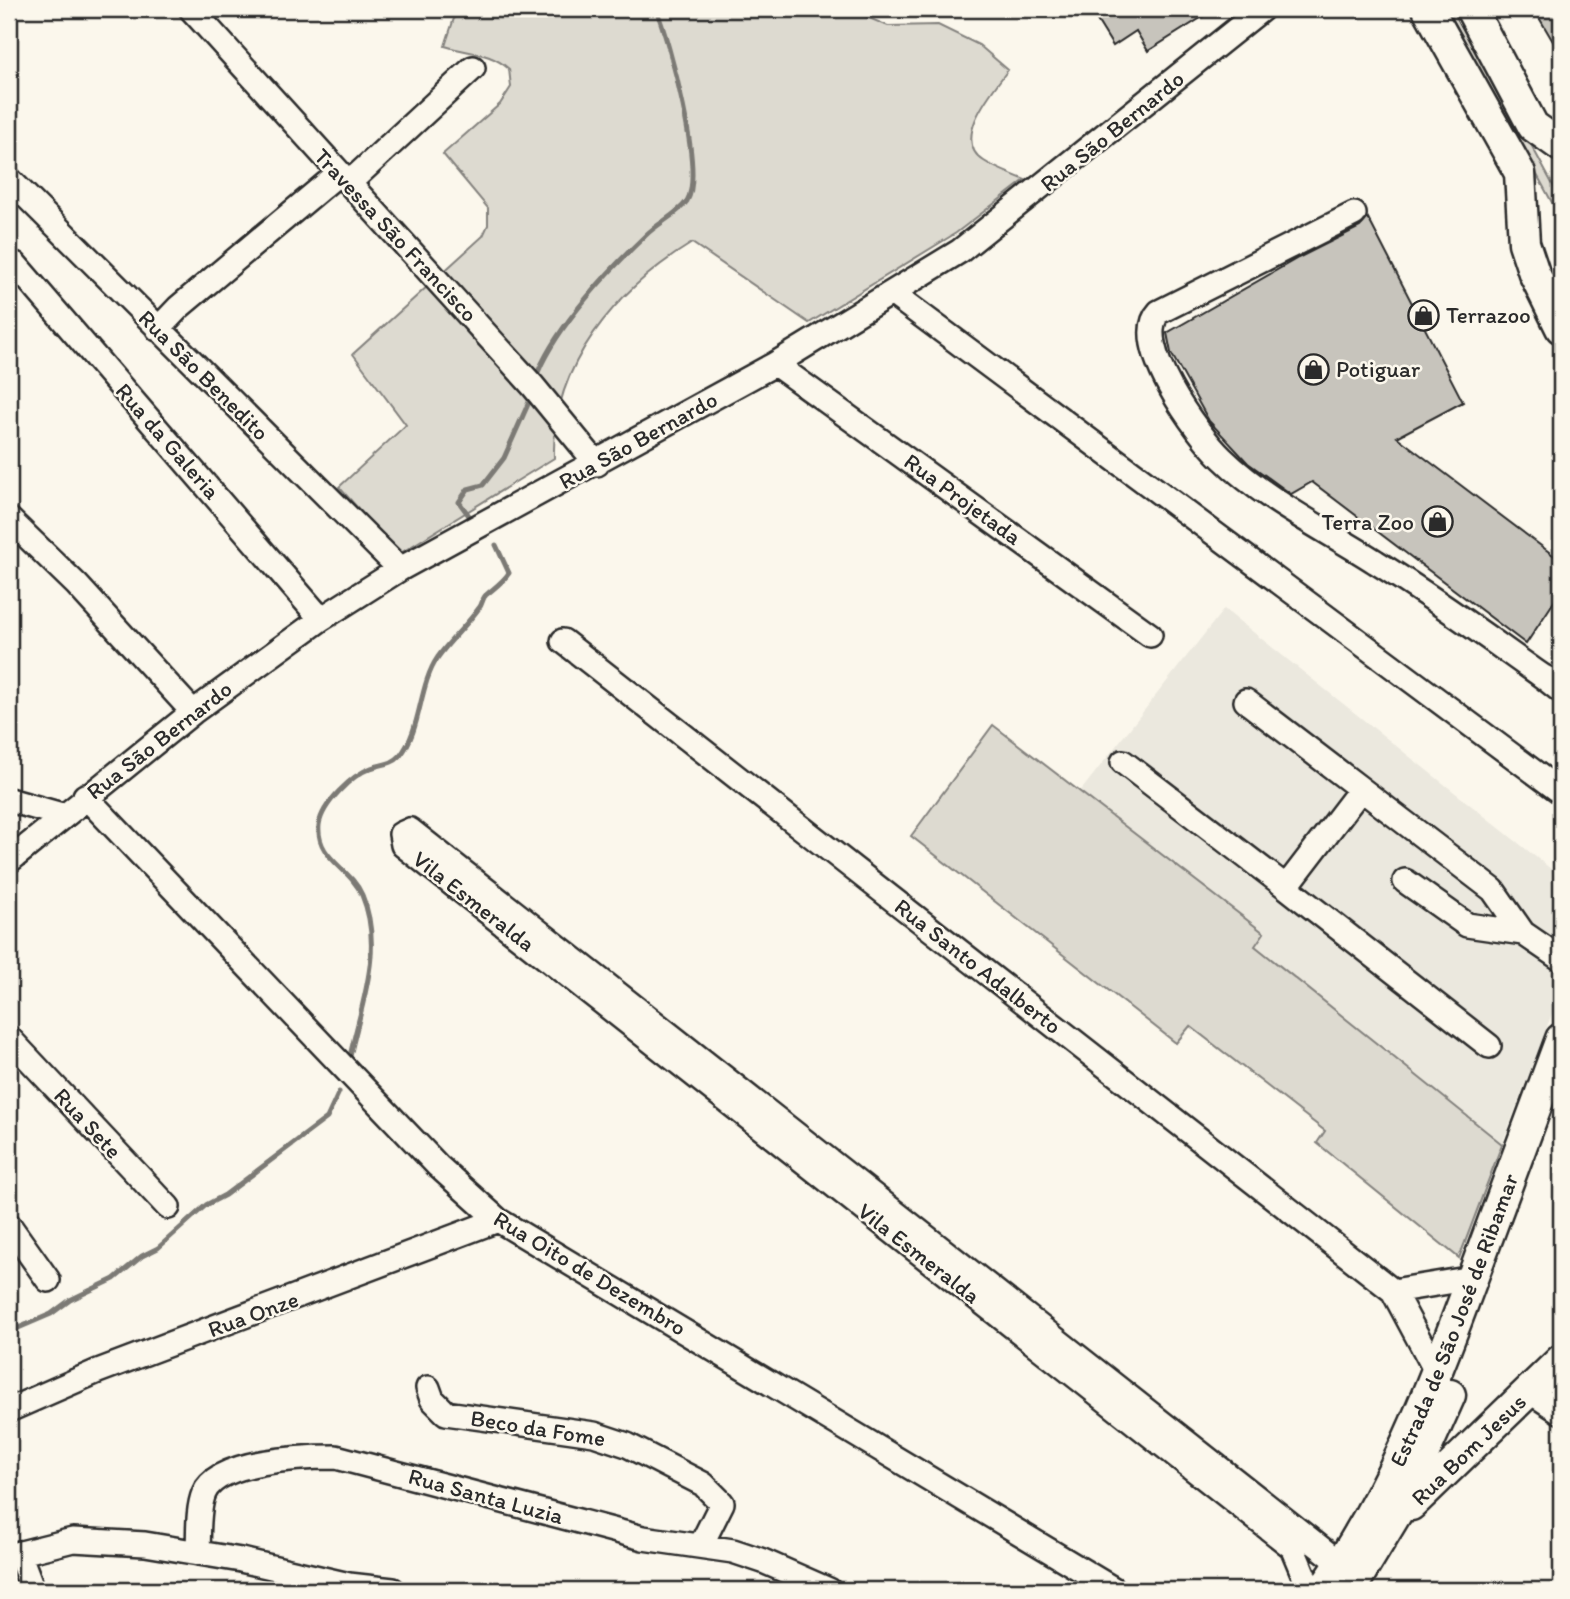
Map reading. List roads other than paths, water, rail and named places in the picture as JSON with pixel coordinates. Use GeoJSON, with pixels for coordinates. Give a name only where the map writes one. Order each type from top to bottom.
{"type":"FeatureCollection","features":[{"type":"Feature","properties":{"kind":"main road"},"geometry":{"type":"LineString","coordinates":[[1428,9],[1520,173],[1524,243],[1534,273],[1561,328]]}},
{"type":"Feature","properties":{"kind":"main road"},"geometry":{"type":"LineString","coordinates":[[1471,9],[1533,126],[1561,146]]}},
{"type":"Feature","properties":{"kind":"main road","name":"Estrada de São José de Ribamar"},"geometry":{"type":"LineString","coordinates":[[1346,1577],[1437,1373],[1561,1039]]}},
{"type":"Feature","properties":{"kind":"main road","name":"Estrada de São José de Ribamar"},"geometry":{"type":"LineString","coordinates":[[1323,1590],[1346,1577],[1380,1543],[1414,1479],[1441,1416],[1561,1096]]}},
{"type":"Feature","properties":{"kind":"main road","name":"Rua Bom Jesus"},"geometry":{"type":"LineString","coordinates":[[1380,1543],[1439,1475],[1561,1360]]}},
{"type":"Feature","properties":{"kind":"street","name":"Travessa São Francisco"},"geometry":{"type":"LineString","coordinates":[[191,9],[533,386],[597,464]]}},
{"type":"Feature","properties":{"kind":"street","name":"Rua São Bernardo"},"geometry":{"type":"LineString","coordinates":[[9,861],[85,796],[193,712],[321,619],[400,569],[597,464],[775,364],[892,294],[1000,222],[1262,9]]}},
{"type":"Feature","properties":{"kind":"street"},"geometry":{"type":"LineString","coordinates":[[158,329],[179,307],[344,178],[473,68]]}},
{"type":"Feature","properties":{"kind":"street","name":"Rua São Benedito"},"geometry":{"type":"LineString","coordinates":[[9,179],[400,569]]}},
{"type":"Feature","properties":{"kind":"street"},"geometry":{"type":"LineString","coordinates":[[1354,214],[1159,312],[1150,329],[1154,358],[1199,431],[1222,458],[1261,489],[1384,567],[1555,684]]}},
{"type":"Feature","properties":{"kind":"street","name":"Rua da Galeria"},"geometry":{"type":"LineString","coordinates":[[15,264],[321,619]]}},
{"type":"Feature","properties":{"kind":"street"},"geometry":{"type":"LineString","coordinates":[[892,294],[1561,792]]}},
{"type":"Feature","properties":{"kind":"street","name":"Rua Projetada"},"geometry":{"type":"LineString","coordinates":[[775,364],[1150,635]]}},
{"type":"Feature","properties":{"kind":"street"},"geometry":{"type":"LineString","coordinates":[[9,519],[77,585],[193,712]]}},
{"type":"Feature","properties":{"kind":"street","name":"Rua Santo Adalberto"},"geometry":{"type":"LineString","coordinates":[[563,640],[1393,1291],[1437,1373]]}},
{"type":"Feature","properties":{"kind":"street"},"geometry":{"type":"LineString","coordinates":[[1247,701],[1493,890],[1523,933],[1561,959]]}},
{"type":"Feature","properties":{"kind":"street"},"geometry":{"type":"LineString","coordinates":[[1123,762],[1489,1046]]}},
{"type":"Feature","properties":{"kind":"street"},"geometry":{"type":"LineString","coordinates":[[1286,887],[1361,789]]}},
{"type":"Feature","properties":{"kind":"street","name":"Rua Oito de Dezembro"},"geometry":{"type":"LineString","coordinates":[[85,796],[438,1167],[498,1220],[1115,1590]]}},
{"type":"Feature","properties":{"kind":"street"},"geometry":{"type":"LineString","coordinates":[[9,800],[62,815]]}},
{"type":"Feature","properties":{"kind":"street","name":"Vila Esmeralda"},"geometry":{"type":"LineString","coordinates":[[872,1206],[410,830],[401,834],[403,845],[872,1206],[1346,1577]]}},
{"type":"Feature","properties":{"kind":"street"},"geometry":{"type":"LineString","coordinates":[[1405,881],[1466,925],[1523,933]]}},
{"type":"Feature","properties":{"kind":"street","name":"Rua Sete"},"geometry":{"type":"LineString","coordinates":[[9,1038],[168,1207]]}},
{"type":"Feature","properties":{"kind":"street","name":"Rua Onze"},"geometry":{"type":"LineString","coordinates":[[9,1410],[120,1363],[398,1261],[498,1220]]}},
{"type":"Feature","properties":{"kind":"street"},"geometry":{"type":"LineString","coordinates":[[9,1225],[48,1280]]}},
{"type":"Feature","properties":{"kind":"street"},"geometry":{"type":"LineString","coordinates":[[1393,1291],[1473,1278]]}},
{"type":"Feature","properties":{"kind":"street","name":"Beco da Fome"},"geometry":{"type":"LineString","coordinates":[[428,1388],[432,1399],[446,1413],[594,1434],[627,1445],[703,1484],[722,1503],[701,1545]]}},
{"type":"Feature","properties":{"kind":"street"},"geometry":{"type":"LineString","coordinates":[[1529,1391],[1561,1412]]}},
{"type":"Feature","properties":{"kind":"street","name":"Vila Esmeralda"},"geometry":{"type":"LineString","coordinates":[[1172,1442],[1292,1547],[1310,1590]]}},
{"type":"Feature","properties":{"kind":"street","name":"Rua Santa Luzia"},"geometry":{"type":"LineString","coordinates":[[198,1553],[201,1502],[212,1481],[222,1475],[302,1457],[336,1457],[642,1538],[701,1545],[763,1561],[829,1590]]}},
{"type":"Feature","properties":{"kind":"street"},"geometry":{"type":"LineString","coordinates":[[33,1590],[14,1554],[73,1540],[145,1544],[349,1585],[393,1590]]}},
{"type":"Feature","properties":{"kind":"waterway"},"geometry":{"type":"LineString","coordinates":[[538,372],[571,317],[601,281],[646,235],[687,201],[692,163],[689,136],[669,48],[656,9]]}},
{"type":"Feature","properties":{"kind":"waterway"},"geometry":{"type":"LineString","coordinates":[[470,517],[459,502],[468,489],[483,485],[504,458],[529,402]]}},
{"type":"Feature","properties":{"kind":"waterway"},"geometry":{"type":"LineString","coordinates":[[349,1061],[368,978],[371,937],[368,916],[357,885],[328,855],[319,837],[321,817],[347,784],[363,772],[394,761],[400,756],[412,733],[427,681],[438,657],[474,614],[485,596],[509,573],[496,545]]}},
{"type":"Feature","properties":{"kind":"waterway"},"geometry":{"type":"LineString","coordinates":[[9,1332],[51,1314],[70,1300],[114,1279],[142,1256],[158,1248],[206,1205],[225,1195],[327,1118],[339,1092]]}},
{"type":"Feature","properties":{"kind":"place","name":"Terrazoo"},"geometry":{"type":"Point","coordinates":[1423,315]}},
{"type":"Feature","properties":{"kind":"place","name":"Potiguar"},"geometry":{"type":"Point","coordinates":[1313,369]}},
{"type":"Feature","properties":{"kind":"place","name":"Terra Zoo"},"geometry":{"type":"Point","coordinates":[1437,522]}}]}
